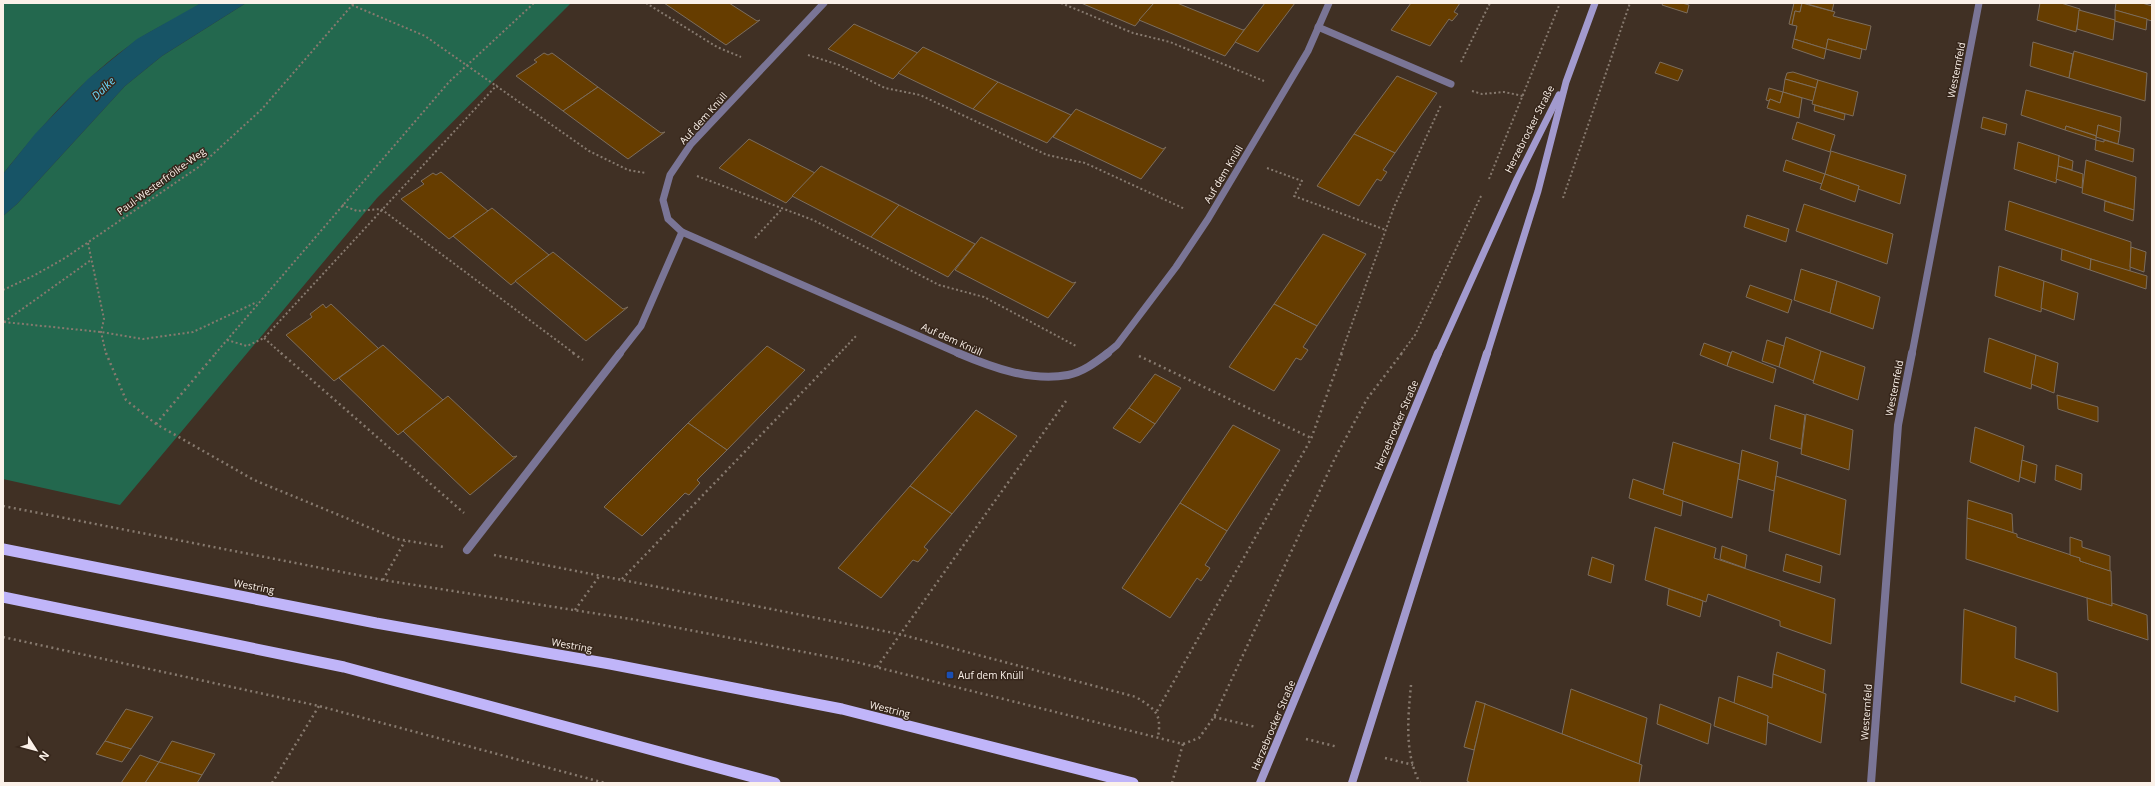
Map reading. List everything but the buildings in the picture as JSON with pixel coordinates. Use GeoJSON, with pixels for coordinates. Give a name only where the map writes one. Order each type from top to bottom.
{"type":"FeatureCollection","features":[{"type":"Feature","properties":{"kind":"main road","name":"Herzebrocker Straße"},"geometry":{"type":"LineString","coordinates":[[1352,783],[1538,191],[1566,82],[1595,3]]}},
{"type":"Feature","properties":{"kind":"main road","name":"Herzebrocker Straße"},"geometry":{"type":"LineString","coordinates":[[1260,783],[1418,399],[1514,182],[1566,82]]}},
{"type":"Feature","properties":{"kind":"main road","name":"Westring"},"geometry":{"type":"LineString","coordinates":[[3,549],[376,623],[610,664],[842,709],[1133,783]]}},
{"type":"Feature","properties":{"kind":"main road"},"geometry":{"type":"LineString","coordinates":[[3,596],[344,667],[776,783]]}},
{"type":"Feature","properties":{"kind":"street","name":"Auf dem Knüll"},"geometry":{"type":"LineString","coordinates":[[824,3],[691,144],[670,175],[663,200],[668,219],[682,232],[986,365],[1033,376],[1068,375],[1094,364],[1117,345],[1176,267],[1208,219],[1308,51],[1329,3]]}},
{"type":"Feature","properties":{"kind":"street","name":"Westernfeld"},"geometry":{"type":"LineString","coordinates":[[1870,783],[1898,425],[1979,3]]}},
{"type":"Feature","properties":{"kind":"street"},"geometry":{"type":"LineString","coordinates":[[1318,26],[1451,84]]}},
{"type":"Feature","properties":{"kind":"street"},"geometry":{"type":"LineString","coordinates":[[467,550],[641,326],[682,232]]}},
{"type":"Feature","properties":{"kind":"path"},"geometry":{"type":"LineString","coordinates":[[156,424],[258,302],[467,64],[534,3]]}},
{"type":"Feature","properties":{"kind":"path"},"geometry":{"type":"LineString","coordinates":[[646,3],[718,47],[765,66]]}},
{"type":"Feature","properties":{"kind":"path"},"geometry":{"type":"LineString","coordinates":[[1061,3],[1133,33],[1170,42],[1284,90]]}},
{"type":"Feature","properties":{"kind":"path"},"geometry":{"type":"LineString","coordinates":[[1157,711],[1311,438],[1394,207],[1490,3]]}},
{"type":"Feature","properties":{"kind":"path"},"geometry":{"type":"LineString","coordinates":[[1486,184],[1560,3]]}},
{"type":"Feature","properties":{"kind":"path"},"geometry":{"type":"LineString","coordinates":[[1560,206],[1630,3]]}},
{"type":"Feature","properties":{"kind":"path"},"geometry":{"type":"LineString","coordinates":[[353,4],[423,35],[497,85],[575,144],[611,162],[638,173],[699,177],[813,220],[939,285],[984,297],[1100,358]]}},
{"type":"Feature","properties":{"kind":"path","name":"Paul-Westerfrölke-Weg"},"geometry":{"type":"LineString","coordinates":[[3,290],[42,271],[88,243],[205,161],[262,110],[312,56],[353,4]]}},
{"type":"Feature","properties":{"kind":"path"},"geometry":{"type":"LineString","coordinates":[[783,47],[839,65],[885,88],[920,94],[1047,155],[1085,163],[1208,219]]}},
{"type":"Feature","properties":{"kind":"path"},"geometry":{"type":"LineString","coordinates":[[1451,84],[1482,94],[1504,92],[1523,96]]}},
{"type":"Feature","properties":{"kind":"path"},"geometry":{"type":"LineString","coordinates":[[226,340],[247,346],[264,338],[381,209],[497,85]]}},
{"type":"Feature","properties":{"kind":"path"},"geometry":{"type":"LineString","coordinates":[[1244,158],[1302,181],[1294,196],[1386,230]]}},
{"type":"Feature","properties":{"kind":"path"},"geometry":{"type":"LineString","coordinates":[[3,506],[383,580],[660,625],[876,667],[1183,744],[1200,738],[1214,717],[1335,458],[1367,399],[1415,335],[1483,191]]}},
{"type":"Feature","properties":{"kind":"path"},"geometry":{"type":"LineString","coordinates":[[342,205],[358,211],[381,209],[603,375]]}},
{"type":"Feature","properties":{"kind":"path"},"geometry":{"type":"LineString","coordinates":[[737,256],[782,209]]}},
{"type":"Feature","properties":{"kind":"path"},"geometry":{"type":"LineString","coordinates":[[88,243],[104,319],[102,332],[106,355],[126,400],[156,424],[254,480],[405,540],[622,579],[899,634],[1136,697],[1157,711],[1161,722],[1158,737]]}},
{"type":"Feature","properties":{"kind":"path"},"geometry":{"type":"LineString","coordinates":[[3,322],[91,260]]}},
{"type":"Feature","properties":{"kind":"path"},"geometry":{"type":"LineString","coordinates":[[3,322],[102,332],[143,339],[193,332],[258,302]]}},
{"type":"Feature","properties":{"kind":"path"},"geometry":{"type":"LineString","coordinates":[[622,579],[875,316]]}},
{"type":"Feature","properties":{"kind":"path"},"geometry":{"type":"LineString","coordinates":[[264,338],[483,529]]}},
{"type":"Feature","properties":{"kind":"path"},"geometry":{"type":"LineString","coordinates":[[1117,345],[1311,438]]}},
{"type":"Feature","properties":{"kind":"path"},"geometry":{"type":"LineString","coordinates":[[876,667],[1073,392],[1068,375]]}},
{"type":"Feature","properties":{"kind":"path"},"geometry":{"type":"LineString","coordinates":[[383,580],[405,540]]}},
{"type":"Feature","properties":{"kind":"path"},"geometry":{"type":"LineString","coordinates":[[575,610],[600,575]]}},
{"type":"Feature","properties":{"kind":"path"},"geometry":{"type":"LineString","coordinates":[[3,637],[319,706],[605,783]]}},
{"type":"Feature","properties":{"kind":"path"},"geometry":{"type":"LineString","coordinates":[[1413,678],[1410,686],[1408,734],[1413,765],[1419,782]]}},
{"type":"Feature","properties":{"kind":"path"},"geometry":{"type":"LineString","coordinates":[[272,783],[319,706]]}},
{"type":"Feature","properties":{"kind":"path"},"geometry":{"type":"LineString","coordinates":[[1214,717],[1413,765]]}},
{"type":"Feature","properties":{"kind":"path"},"geometry":{"type":"LineString","coordinates":[[1172,783],[1183,744]]}},
{"type":"Feature","properties":{"kind":"green space"},"geometry":{"type":"Polygon","coordinates":[[[3,3],[201,3],[137,40],[100,69],[65,102],[33,137],[3,174],[3,3]]]}},
{"type":"Feature","properties":{"kind":"green space"},"geometry":{"type":"Polygon","coordinates":[[[246,3],[571,3],[377,198],[120,505],[3,479],[3,216],[17,204],[125,86],[162,56],[246,3]]]}},
{"type":"Feature","properties":{"kind":"water","name":"Dalke"},"geometry":{"type":"Polygon","coordinates":[[[201,3],[246,3],[162,56],[125,86],[17,204],[3,216],[3,174],[35,134],[88,79],[137,39],[201,3]]]}},
{"type":"Feature","properties":{"kind":"place","name":"Auf dem Knüll"},"geometry":{"type":"Point","coordinates":[950,675]}}]}
